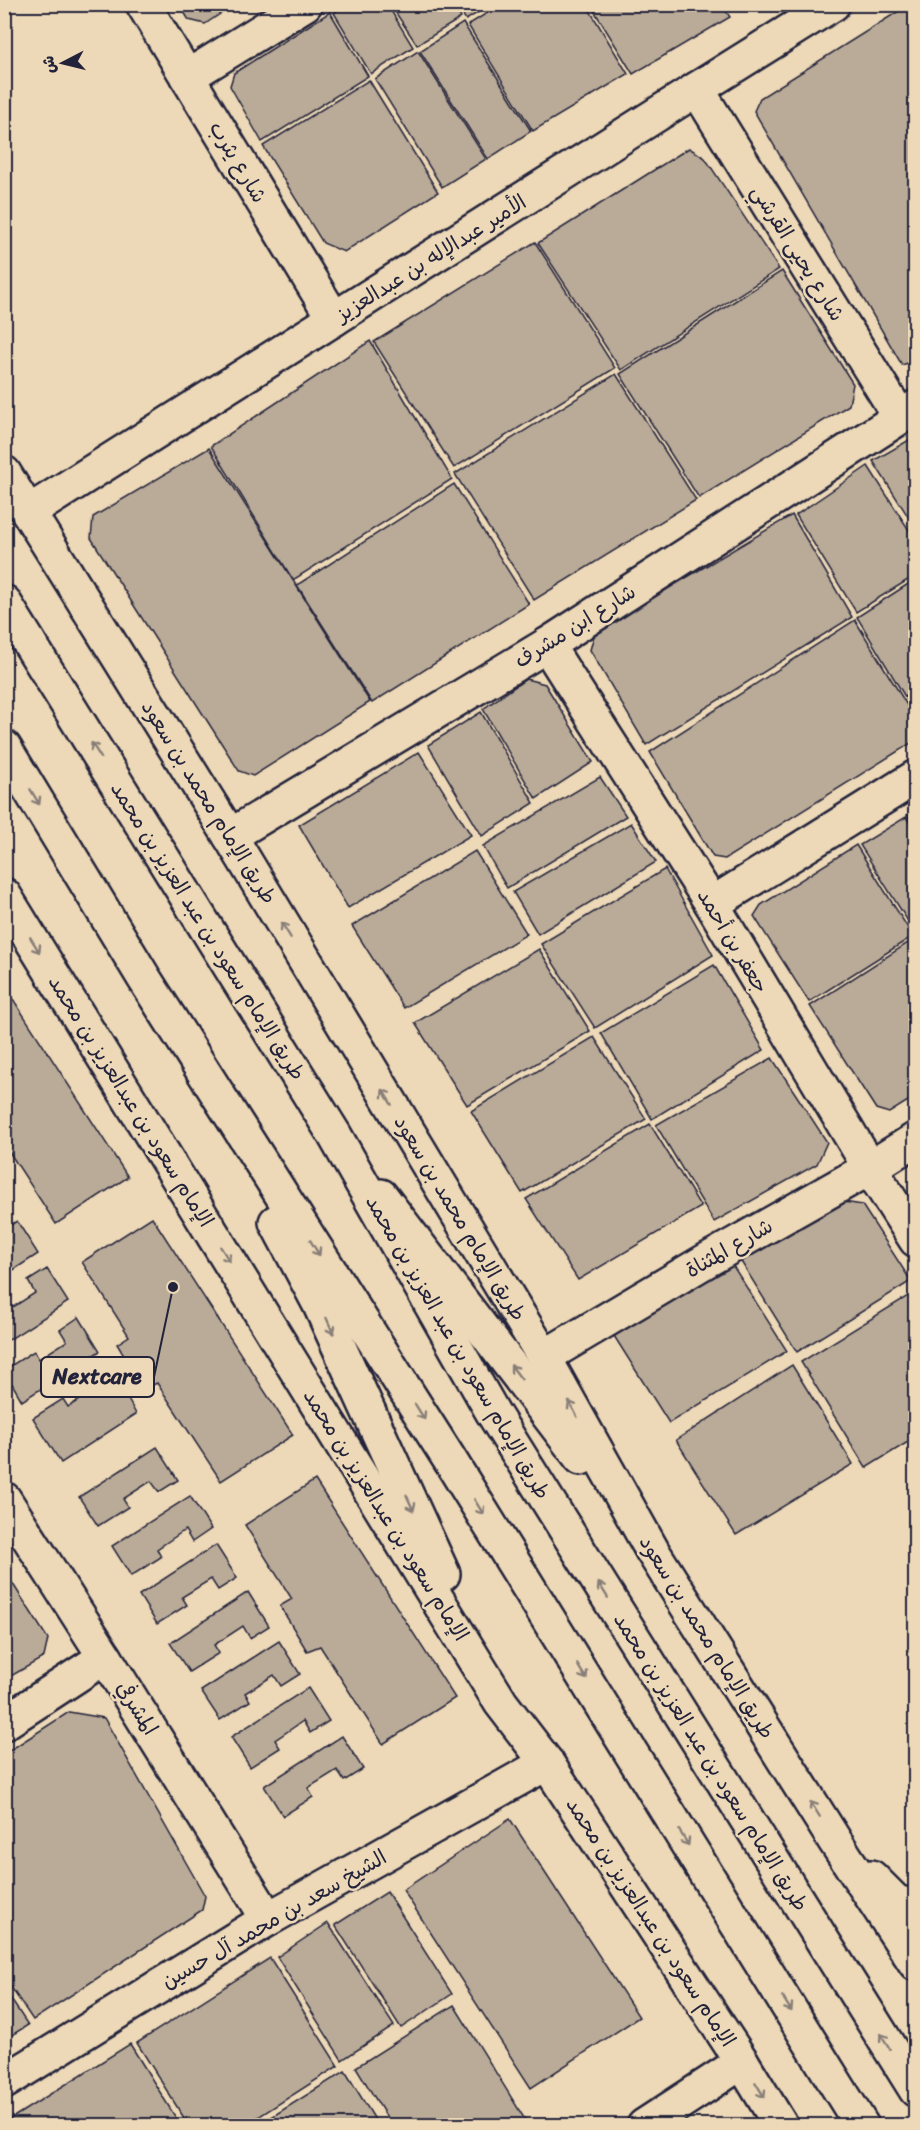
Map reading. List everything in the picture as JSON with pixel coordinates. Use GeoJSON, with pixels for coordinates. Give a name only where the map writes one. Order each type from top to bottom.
{"type":"FeatureCollection","features":[{"type":"Feature","properties":{"kind":"street","name":"شارع يثرب"},"geometry":{"type":"LineString","coordinates":[[143,4],[334,319]]}},
{"type":"Feature","properties":{"kind":"street"},"geometry":{"type":"LineString","coordinates":[[187,77],[305,4]]}},
{"type":"Feature","properties":{"kind":"street","name":"الأمير عبدالإله بن عبدالعزيز"},"geometry":{"type":"LineString","coordinates":[[29,512],[832,4]]}},
{"type":"Feature","properties":{"kind":"street","name":"شارع يحيى القرشي"},"geometry":{"type":"LineString","coordinates":[[697,89],[908,412]]}},
{"type":"Feature","properties":{"kind":"street","name":"شارع ابن مشرف"},"geometry":{"type":"LineString","coordinates":[[230,836],[547,645],[908,412]]}},
{"type":"Feature","properties":{"kind":"street","name":"طريق الإمام محمد بن سعود"},"geometry":{"type":"LineString","coordinates":[[4,473],[230,836],[544,1357],[653,1552],[915,1964]]}},
{"type":"Feature","properties":{"kind":"street","name":"طريق الإمام سعود بن عبد العزيز بن محمد"},"geometry":{"type":"LineString","coordinates":[[4,602],[334,1134],[493,1413],[915,2090]]}},
{"type":"Feature","properties":{"kind":"street","name":"جعفر بن أحمد"},"geometry":{"type":"LineString","coordinates":[[547,645],[712,904],[915,1240]]}},
{"type":"Feature","properties":{"kind":"street"},"geometry":{"type":"LineString","coordinates":[[4,747],[144,978],[448,1457],[862,2126]]}},
{"type":"Feature","properties":{"kind":"street"},"geometry":{"type":"LineString","coordinates":[[712,904],[915,777]]}},
{"type":"Feature","properties":{"kind":"street","name":"الإمام سعود بن عبدالعزيز بن محمد"},"geometry":{"type":"LineString","coordinates":[[8,907],[501,1703],[547,1763],[742,2062],[781,2126]]}},
{"type":"Feature","properties":{"kind":"street"},"geometry":{"type":"LineString","coordinates":[[144,978],[319,1303],[501,1703]]}},
{"type":"Feature","properties":{"kind":"street"},"geometry":{"type":"LineString","coordinates":[[334,1134],[653,1552]]}},
{"type":"Feature","properties":{"kind":"street","name":"شارع المثناة"},"geometry":{"type":"LineString","coordinates":[[544,1357],[709,1259],[870,1168],[915,1139]]}},
{"type":"Feature","properties":{"kind":"street","name":"المشرفي"},"geometry":{"type":"LineString","coordinates":[[4,1499],[268,1919]]}},
{"type":"Feature","properties":{"kind":"street"},"geometry":{"type":"LineString","coordinates":[[4,1723],[105,1657]]}},
{"type":"Feature","properties":{"kind":"street","name":"الشيخ سعد بن محمد آل حسين"},"geometry":{"type":"LineString","coordinates":[[4,2082],[268,1919],[547,1763]]}},
{"type":"Feature","properties":{"kind":"street"},"geometry":{"type":"LineString","coordinates":[[835,1841],[897,1902],[915,1907]]}},
{"type":"Feature","properties":{"kind":"street"},"geometry":{"type":"LineString","coordinates":[[644,2126],[742,2062]]}},
{"type":"Feature","properties":{"kind":"building"},"geometry":{"type":"Polygon","coordinates":[[[179,4],[235,4],[205,24],[189,20],[179,4]]]}},
{"type":"Feature","properties":{"kind":"building"},"geometry":{"type":"Polygon","coordinates":[[[347,4],[387,4],[413,47],[371,74],[334,13],[347,4]]]}},
{"type":"Feature","properties":{"kind":"building"},"geometry":{"type":"Polygon","coordinates":[[[390,4],[453,4],[461,18],[417,45],[390,4]]]}},
{"type":"Feature","properties":{"kind":"building"},"geometry":{"type":"Polygon","coordinates":[[[456,4],[492,4],[466,20],[456,4]]]}},
{"type":"Feature","properties":{"kind":"building"},"geometry":{"type":"Polygon","coordinates":[[[501,4],[586,4],[628,74],[533,131],[468,25],[501,4]]]}},
{"type":"Feature","properties":{"kind":"building"},"geometry":{"type":"Polygon","coordinates":[[[590,4],[721,4],[730,17],[633,74],[590,4]]]}},
{"type":"Feature","properties":{"kind":"building"},"geometry":{"type":"Polygon","coordinates":[[[910,4],[916,4],[916,360],[902,365],[754,111],[760,98],[910,4]]]}},
{"type":"Feature","properties":{"kind":"building"},"geometry":{"type":"Polygon","coordinates":[[[330,12],[368,76],[262,142],[230,86],[234,73],[330,12]]]}},
{"type":"Feature","properties":{"kind":"building"},"geometry":{"type":"Polygon","coordinates":[[[463,23],[531,131],[488,159],[420,51],[463,23]]]}},
{"type":"Feature","properties":{"kind":"building"},"geometry":{"type":"Polygon","coordinates":[[[418,51],[486,159],[442,187],[375,79],[418,51]]]}},
{"type":"Feature","properties":{"kind":"building"},"geometry":{"type":"Polygon","coordinates":[[[369,80],[438,192],[344,252],[323,243],[263,146],[369,80]]]}},
{"type":"Feature","properties":{"kind":"building"},"geometry":{"type":"Polygon","coordinates":[[[689,148],[705,158],[779,269],[621,370],[538,243],[689,148]]]}},
{"type":"Feature","properties":{"kind":"building"},"geometry":{"type":"Polygon","coordinates":[[[535,242],[615,368],[454,468],[374,342],[535,242]]]}},
{"type":"Feature","properties":{"kind":"building"},"geometry":{"type":"Polygon","coordinates":[[[782,271],[853,384],[849,405],[699,498],[620,374],[782,271]]]}},
{"type":"Feature","properties":{"kind":"building"},"geometry":{"type":"Polygon","coordinates":[[[370,341],[452,479],[293,580],[211,446],[370,341]]]}},
{"type":"Feature","properties":{"kind":"building"},"geometry":{"type":"Polygon","coordinates":[[[616,374],[696,500],[534,600],[455,474],[616,374]]]}},
{"type":"Feature","properties":{"kind":"building"},"geometry":{"type":"Polygon","coordinates":[[[916,436],[916,529],[873,461],[916,436]]]}},
{"type":"Feature","properties":{"kind":"building"},"geometry":{"type":"Polygon","coordinates":[[[209,448],[370,702],[253,776],[239,771],[91,538],[93,517],[209,448]]]}},
{"type":"Feature","properties":{"kind":"building"},"geometry":{"type":"Polygon","coordinates":[[[868,466],[916,541],[916,575],[856,612],[796,515],[868,466]]]}},
{"type":"Feature","properties":{"kind":"building"},"geometry":{"type":"Polygon","coordinates":[[[454,484],[529,604],[372,703],[297,585],[454,484]]]}},
{"type":"Feature","properties":{"kind":"building"},"geometry":{"type":"Polygon","coordinates":[[[792,515],[852,617],[646,745],[590,650],[595,632],[792,515]]]}},
{"type":"Feature","properties":{"kind":"building"},"geometry":{"type":"Polygon","coordinates":[[[916,579],[916,715],[857,617],[916,579]]]}},
{"type":"Feature","properties":{"kind":"building"},"geometry":{"type":"Polygon","coordinates":[[[855,620],[916,720],[916,740],[725,859],[713,857],[650,752],[855,620]]]}},
{"type":"Feature","properties":{"kind":"building"},"geometry":{"type":"Polygon","coordinates":[[[526,679],[545,684],[593,762],[536,799],[483,709],[526,679]]]}},
{"type":"Feature","properties":{"kind":"building"},"geometry":{"type":"Polygon","coordinates":[[[481,712],[534,803],[482,836],[428,745],[481,712]]]}},
{"type":"Feature","properties":{"kind":"building"},"geometry":{"type":"Polygon","coordinates":[[[419,752],[471,835],[348,908],[299,825],[419,752]]]}},
{"type":"Feature","properties":{"kind":"building"},"geometry":{"type":"Polygon","coordinates":[[[600,777],[626,816],[507,888],[483,846],[600,777]]]}},
{"type":"Feature","properties":{"kind":"building"},"geometry":{"type":"Polygon","coordinates":[[[916,810],[916,829],[907,815],[916,810]]]}},
{"type":"Feature","properties":{"kind":"building"},"geometry":{"type":"Polygon","coordinates":[[[906,817],[916,833],[916,934],[860,845],[906,817]]]}},
{"type":"Feature","properties":{"kind":"building"},"geometry":{"type":"Polygon","coordinates":[[[631,823],[656,862],[538,934],[513,892],[631,823]]]}},
{"type":"Feature","properties":{"kind":"building"},"geometry":{"type":"Polygon","coordinates":[[[856,845],[913,936],[809,1002],[754,916],[761,905],[856,845]]]}},
{"type":"Feature","properties":{"kind":"building"},"geometry":{"type":"Polygon","coordinates":[[[475,851],[527,934],[404,1008],[352,926],[475,851]]]}},
{"type":"Feature","properties":{"kind":"building"},"geometry":{"type":"Polygon","coordinates":[[[665,869],[713,955],[595,1028],[541,944],[665,869]]]}},
{"type":"Feature","properties":{"kind":"building"},"geometry":{"type":"Polygon","coordinates":[[[914,939],[916,943],[916,1096],[889,1113],[876,1109],[810,1006],[914,939]]]}},
{"type":"Feature","properties":{"kind":"building"},"geometry":{"type":"Polygon","coordinates":[[[539,949],[590,1031],[467,1105],[415,1023],[539,949]]]}},
{"type":"Feature","properties":{"kind":"building"},"geometry":{"type":"Polygon","coordinates":[[[714,965],[764,1050],[652,1119],[601,1033],[714,965]]]}},
{"type":"Feature","properties":{"kind":"building"},"geometry":{"type":"Polygon","coordinates":[[[4,985],[128,1177],[56,1224],[4,1144],[4,985]]]}},
{"type":"Feature","properties":{"kind":"building"},"geometry":{"type":"Polygon","coordinates":[[[594,1037],[646,1119],[522,1193],[471,1111],[594,1037]]]}},
{"type":"Feature","properties":{"kind":"building"},"geometry":{"type":"Polygon","coordinates":[[[772,1058],[827,1142],[817,1164],[714,1222],[656,1125],[772,1058]]]}},
{"type":"Feature","properties":{"kind":"building"},"geometry":{"type":"Polygon","coordinates":[[[650,1124],[701,1207],[578,1280],[526,1199],[650,1124]]]}},
{"type":"Feature","properties":{"kind":"building"},"geometry":{"type":"Polygon","coordinates":[[[844,1202],[862,1205],[911,1281],[797,1352],[740,1260],[844,1202]]]}},
{"type":"Feature","properties":{"kind":"building"},"geometry":{"type":"Polygon","coordinates":[[[152,1217],[293,1435],[221,1481],[157,1383],[144,1389],[117,1344],[129,1336],[82,1262],[152,1217]]]}},
{"type":"Feature","properties":{"kind":"building"},"geometry":{"type":"Polygon","coordinates":[[[17,1221],[38,1254],[4,1276],[4,1229],[17,1221]]]}},
{"type":"Feature","properties":{"kind":"building"},"geometry":{"type":"Polygon","coordinates":[[[726,1255],[787,1351],[669,1423],[609,1328],[726,1255]]]}},
{"type":"Feature","properties":{"kind":"building"},"geometry":{"type":"Polygon","coordinates":[[[47,1269],[68,1302],[4,1343],[4,1307],[7,1311],[35,1293],[28,1281],[47,1269]]]}},
{"type":"Feature","properties":{"kind":"building"},"geometry":{"type":"Polygon","coordinates":[[[916,1291],[916,1437],[866,1468],[801,1362],[916,1291]]]}},
{"type":"Feature","properties":{"kind":"building"},"geometry":{"type":"Polygon","coordinates":[[[79,1317],[100,1351],[22,1401],[4,1370],[34,1351],[39,1359],[67,1341],[60,1330],[79,1317]]]}},
{"type":"Feature","properties":{"kind":"building"},"geometry":{"type":"Polygon","coordinates":[[[109,1365],[136,1414],[61,1463],[33,1418],[63,1399],[68,1407],[97,1389],[90,1377],[109,1365]]]}},
{"type":"Feature","properties":{"kind":"building"},"geometry":{"type":"Polygon","coordinates":[[[792,1365],[853,1464],[736,1535],[676,1440],[792,1365]]]}},
{"type":"Feature","properties":{"kind":"building"},"geometry":{"type":"Polygon","coordinates":[[[157,1447],[178,1480],[159,1492],[151,1481],[123,1499],[128,1507],[98,1526],[79,1497],[157,1447]]]}},
{"type":"Feature","properties":{"kind":"building"},"geometry":{"type":"Polygon","coordinates":[[[315,1480],[455,1698],[383,1744],[320,1646],[307,1651],[280,1606],[292,1599],[245,1525],[315,1480]]]}},
{"type":"Feature","properties":{"kind":"building"},"geometry":{"type":"Polygon","coordinates":[[[190,1496],[211,1529],[192,1542],[185,1530],[157,1549],[161,1557],[131,1576],[112,1546],[190,1496]]]}},
{"type":"Feature","properties":{"kind":"building"},"geometry":{"type":"Polygon","coordinates":[[[216,1545],[237,1578],[218,1590],[211,1579],[182,1597],[187,1605],[157,1624],[139,1595],[216,1545]]]}},
{"type":"Feature","properties":{"kind":"building"},"geometry":{"type":"Polygon","coordinates":[[[4,1570],[48,1639],[44,1657],[4,1680],[4,1570]]]}},
{"type":"Feature","properties":{"kind":"building"},"geometry":{"type":"Polygon","coordinates":[[[248,1592],[269,1626],[250,1638],[243,1626],[214,1645],[219,1653],[189,1672],[170,1643],[248,1592]]]}},
{"type":"Feature","properties":{"kind":"building"},"geometry":{"type":"Polygon","coordinates":[[[279,1641],[300,1674],[281,1686],[274,1675],[245,1693],[250,1701],[220,1720],[201,1691],[279,1641]]]}},
{"type":"Feature","properties":{"kind":"building"},"geometry":{"type":"Polygon","coordinates":[[[308,1688],[329,1721],[310,1733],[303,1721],[275,1740],[280,1748],[250,1767],[231,1737],[308,1688]]]}},
{"type":"Feature","properties":{"kind":"building"},"geometry":{"type":"Polygon","coordinates":[[[69,1712],[104,1718],[205,1896],[202,1910],[33,2020],[4,1977],[4,1754],[69,1712]]]}},
{"type":"Feature","properties":{"kind":"building"},"geometry":{"type":"Polygon","coordinates":[[[342,1736],[363,1769],[344,1781],[337,1770],[308,1788],[313,1797],[283,1816],[264,1786],[342,1736]]]}},
{"type":"Feature","properties":{"kind":"building"},"geometry":{"type":"Polygon","coordinates":[[[510,1819],[639,2017],[531,2088],[403,1890],[510,1819]]]}},
{"type":"Feature","properties":{"kind":"building"},"geometry":{"type":"Polygon","coordinates":[[[387,1892],[452,1994],[401,2028],[335,1925],[387,1892]]]}},
{"type":"Feature","properties":{"kind":"building"},"geometry":{"type":"Polygon","coordinates":[[[328,1923],[394,2026],[342,2060],[277,1957],[328,1923]]]}},
{"type":"Feature","properties":{"kind":"building"},"geometry":{"type":"Polygon","coordinates":[[[270,1958],[338,2066],[244,2126],[189,2126],[137,2043],[270,1958]]]}},
{"type":"Feature","properties":{"kind":"building"},"geometry":{"type":"Polygon","coordinates":[[[4,1989],[28,2025],[4,2040],[4,1989]]]}},
{"type":"Feature","properties":{"kind":"building"},"geometry":{"type":"Polygon","coordinates":[[[454,2005],[529,2126],[392,2126],[356,2067],[454,2005]]]}},
{"type":"Feature","properties":{"kind":"building"},"geometry":{"type":"Polygon","coordinates":[[[130,2044],[181,2126],[4,2126],[4,2123],[130,2044]]]}},
{"type":"Feature","properties":{"kind":"building"},"geometry":{"type":"Polygon","coordinates":[[[345,2071],[379,2126],[257,2126],[345,2071]]]}},
{"type":"Feature","properties":{"kind":"place","name":"Nextcare"},"geometry":{"type":"Point","coordinates":[173,1287]}}]}
